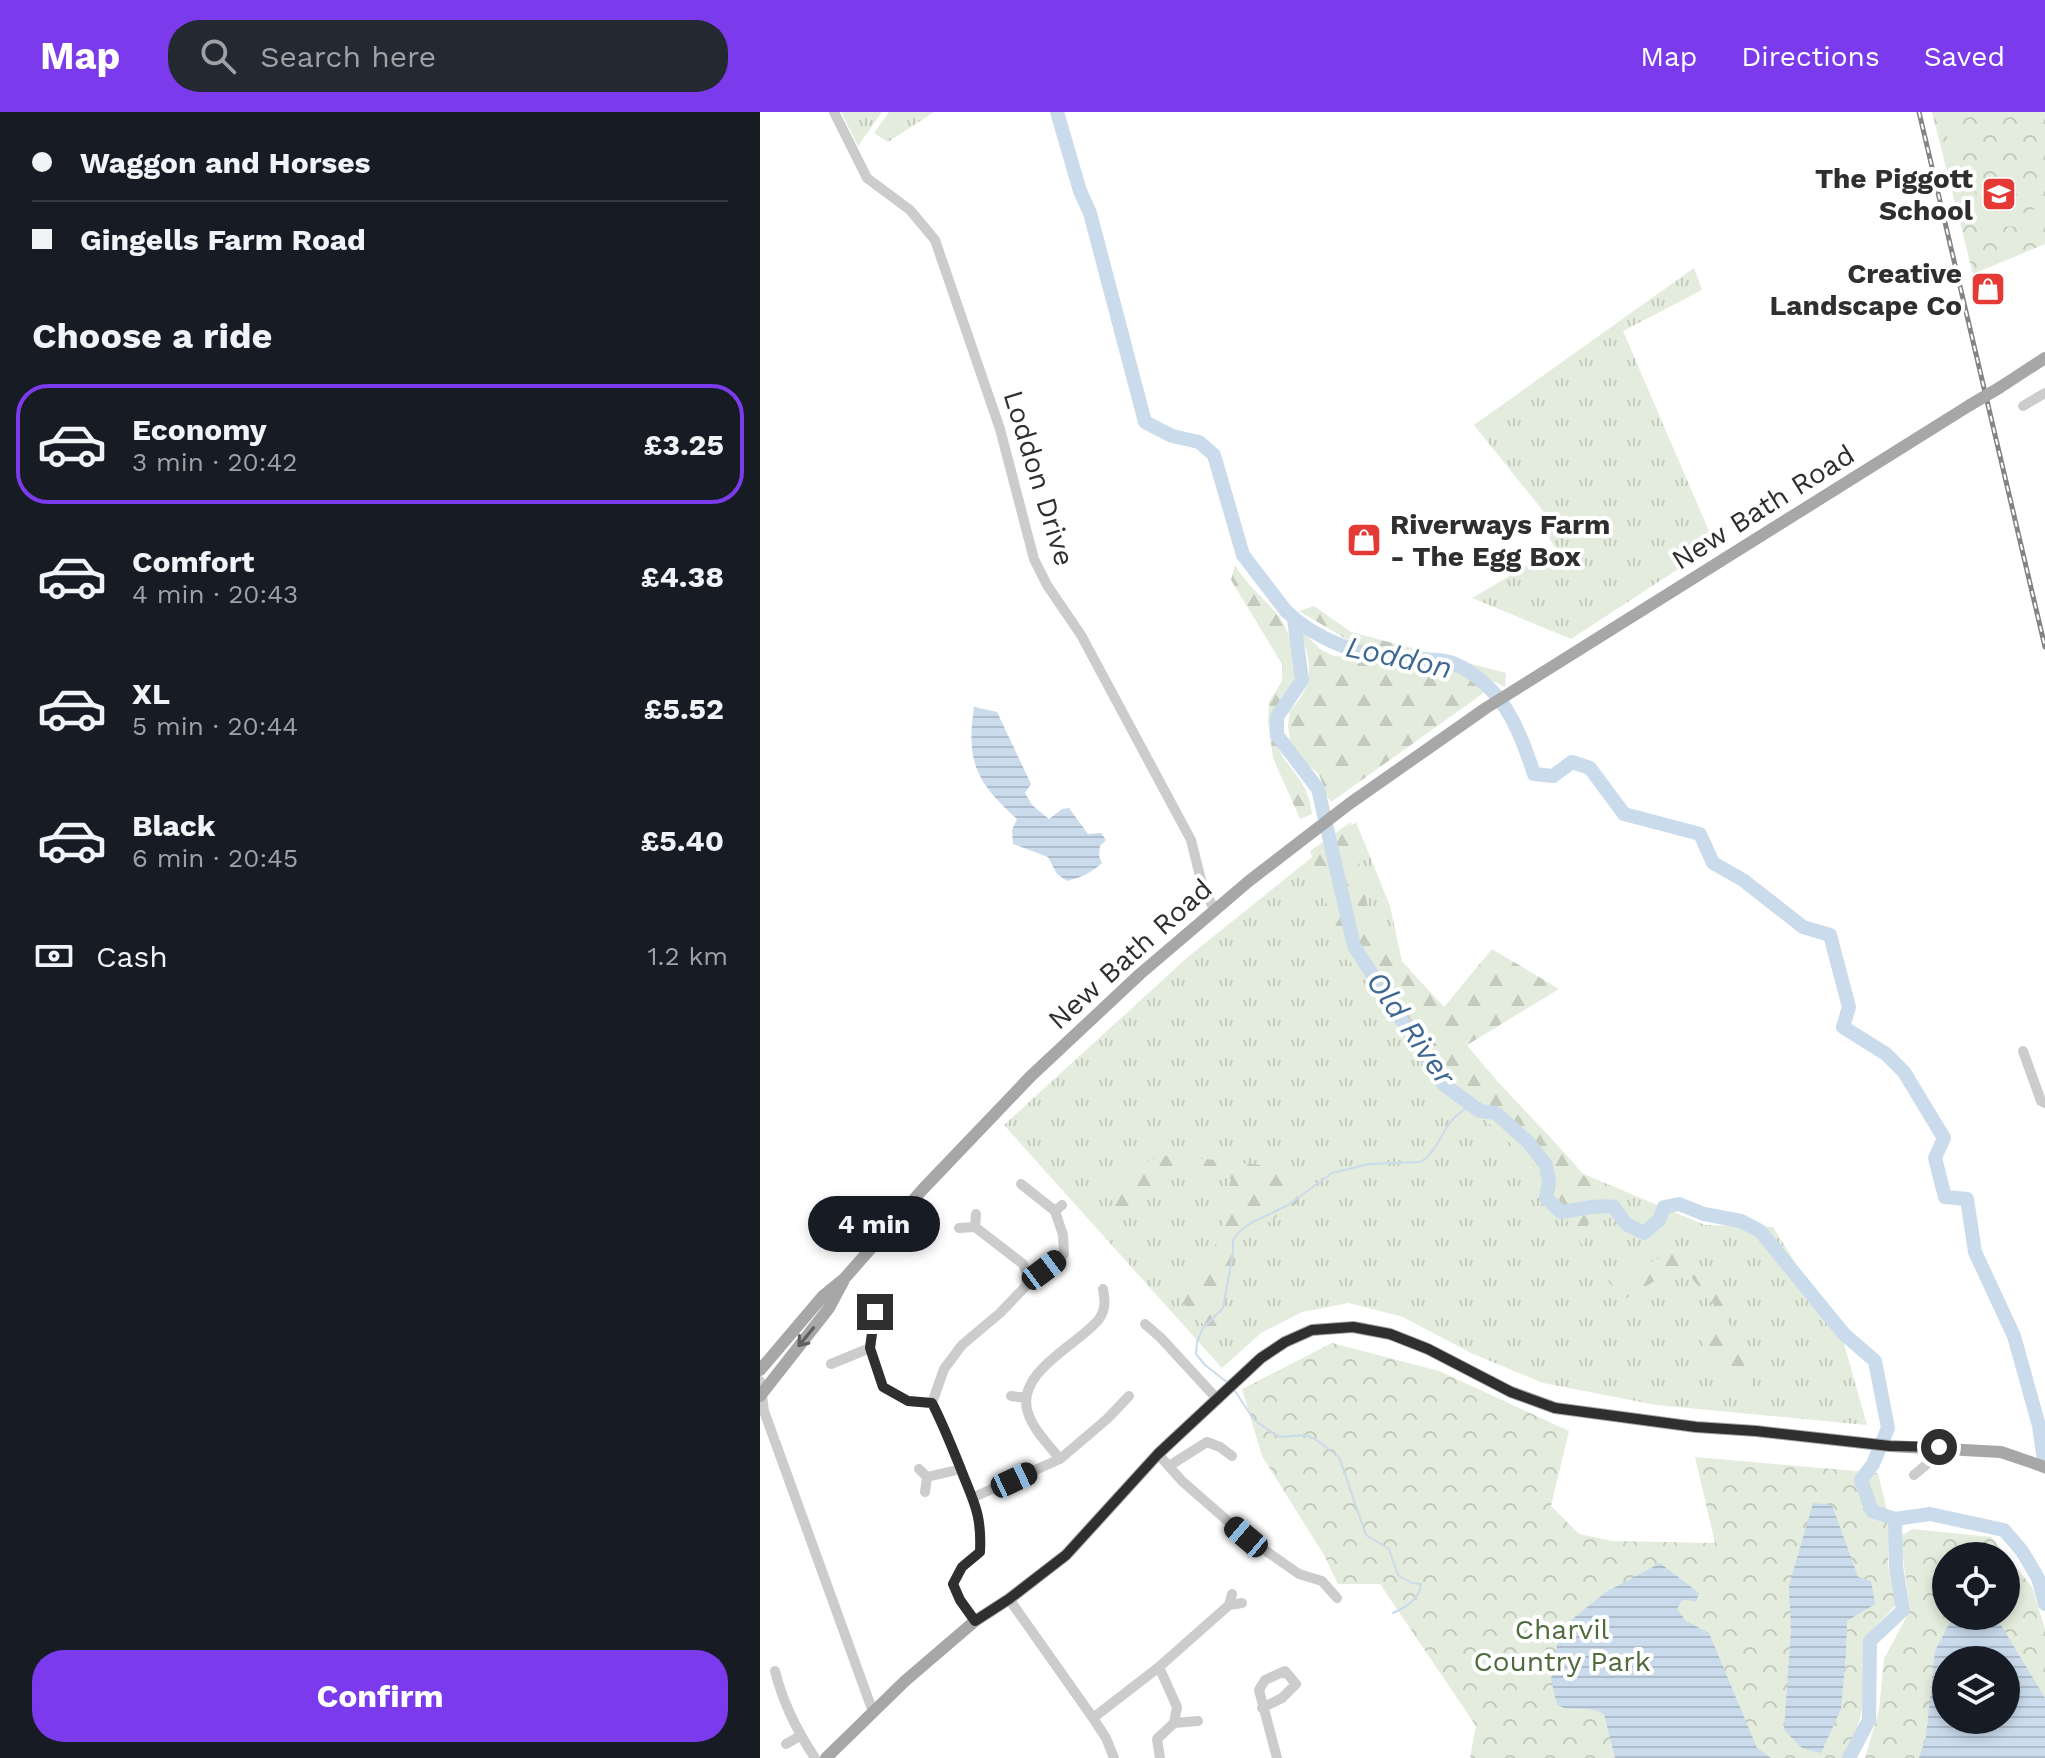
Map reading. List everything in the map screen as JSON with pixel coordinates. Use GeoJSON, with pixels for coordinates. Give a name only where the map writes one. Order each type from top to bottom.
{"type":"FeatureCollection","features":[{"type":"Feature","properties":{"kind":"main road","name":"New Bath Road"},"geometry":{"type":"LineString","coordinates":[[760,1370],[823,1296],[844,1279],[923,1189],[1031,1076],[1132,981],[1292,847],[1506,695],[2045,358]]}},
{"type":"Feature","properties":{"kind":"main road","name":"New Bath Road"},"geometry":{"type":"LineString","coordinates":[[761,1390],[829,1308],[844,1279]]}},
{"type":"Feature","properties":{"kind":"main road"},"geometry":{"type":"LineString","coordinates":[[826,1758],[975,1621],[1066,1555],[1158,1454],[1261,1358],[1285,1342],[1312,1330],[1353,1327],[1390,1334],[1428,1349],[1511,1392],[1555,1408],[1696,1427],[1890,1446],[2001,1452],[2040,1466]]}},
{"type":"Feature","properties":{"kind":"street","name":"Loddon Drive"},"geometry":{"type":"LineString","coordinates":[[834,112],[867,178],[910,210],[935,240],[1000,429],[1034,559],[1047,585],[1081,635],[1191,840],[1201,880],[1214,910]]}},
{"type":"Feature","properties":{"kind":"street"},"geometry":{"type":"LineString","coordinates":[[2023,406],[2045,393]]}},
{"type":"Feature","properties":{"kind":"street"},"geometry":{"type":"LineString","coordinates":[[2023,1051],[2041,1101],[2045,1103]]}},
{"type":"Feature","properties":{"kind":"street"},"geometry":{"type":"LineString","coordinates":[[975,1621],[953,1584],[962,1567],[980,1552],[981,1527],[974,1497],[950,1437],[932,1403],[958,1342],[1000,1313],[1064,1254],[1059,1208],[1021,1184]]}},
{"type":"Feature","properties":{"kind":"street"},"geometry":{"type":"LineString","coordinates":[[975,1227],[976,1214]]}},
{"type":"Feature","properties":{"kind":"street"},"geometry":{"type":"LineString","coordinates":[[959,1228],[975,1227],[1023,1264],[1027,1274],[1026,1286]]}},
{"type":"Feature","properties":{"kind":"street"},"geometry":{"type":"LineString","coordinates":[[1060,1459],[1033,1426],[1026,1398],[1033,1382],[1048,1364],[1079,1342],[1099,1319],[1106,1304],[1103,1289]]}},
{"type":"Feature","properties":{"kind":"street"},"geometry":{"type":"LineString","coordinates":[[875,1312],[870,1348],[883,1387],[908,1401],[932,1403]]}},
{"type":"Feature","properties":{"kind":"street"},"geometry":{"type":"LineString","coordinates":[[1145,1324],[1165,1333],[1221,1397]]}},
{"type":"Feature","properties":{"kind":"street"},"geometry":{"type":"LineString","coordinates":[[831,1364],[870,1348]]}},
{"type":"Feature","properties":{"kind":"street"},"geometry":{"type":"LineString","coordinates":[[761,1390],[762,1410],[873,1712]]}},
{"type":"Feature","properties":{"kind":"street"},"geometry":{"type":"LineString","coordinates":[[1011,1396],[1026,1398]]}},
{"type":"Feature","properties":{"kind":"street"},"geometry":{"type":"LineString","coordinates":[[974,1497],[1060,1459],[1112,1422],[1129,1396]]}},
{"type":"Feature","properties":{"kind":"street"},"geometry":{"type":"LineString","coordinates":[[1169,1466],[1207,1442],[1232,1456]]}},
{"type":"Feature","properties":{"kind":"street"},"geometry":{"type":"LineString","coordinates":[[1914,1475],[1933,1459],[1939,1447]]}},
{"type":"Feature","properties":{"kind":"street"},"geometry":{"type":"LineString","coordinates":[[1158,1454],[1182,1481],[1246,1537],[1299,1574],[1322,1581],[1337,1598]]}},
{"type":"Feature","properties":{"kind":"street"},"geometry":{"type":"LineString","coordinates":[[925,1492],[923,1473],[961,1469]]}},
{"type":"Feature","properties":{"kind":"street"},"geometry":{"type":"LineString","coordinates":[[1009,1599],[1093,1718],[1106,1738],[1113,1758]]}},
{"type":"Feature","properties":{"kind":"street"},"geometry":{"type":"LineString","coordinates":[[1093,1718],[1159,1667],[1230,1600],[1242,1603]]}},
{"type":"Feature","properties":{"kind":"street"},"geometry":{"type":"LineString","coordinates":[[1159,1667],[1177,1707],[1174,1723],[1157,1739],[1160,1758]]}},
{"type":"Feature","properties":{"kind":"street"},"geometry":{"type":"LineString","coordinates":[[775,1671],[775,1687],[815,1758]]}},
{"type":"Feature","properties":{"kind":"street"},"geometry":{"type":"LineString","coordinates":[[1262,1708],[1277,1758]]}},
{"type":"Feature","properties":{"kind":"street"},"geometry":{"type":"LineString","coordinates":[[1174,1723],[1198,1721]]}},
{"type":"Feature","properties":{"kind":"street"},"geometry":{"type":"LineString","coordinates":[[786,1744],[800,1736]]}},
{"type":"Feature","properties":{"kind":"green space"},"geometry":{"type":"Polygon","coordinates":[[[841,112],[882,112],[858,146],[841,112]]]}},
{"type":"Feature","properties":{"kind":"green space"},"geometry":{"type":"Polygon","coordinates":[[[889,112],[934,112],[888,142],[874,133],[889,112]]]}},
{"type":"Feature","properties":{"kind":"green space","name":"The Piggott School"},"geometry":{"type":"Polygon","coordinates":[[[1932,112],[2045,112],[2045,244],[1973,274],[1932,112]]]}},
{"type":"Feature","properties":{"kind":"green space"},"geometry":{"type":"Polygon","coordinates":[[[1943,112],[1955,112],[1968,176],[1983,203],[1995,211],[2016,215],[2038,207],[2045,200],[2045,216],[2030,224],[2009,227],[1986,220],[1974,210],[1957,181],[1943,112]]]}},
{"type":"Feature","properties":{"kind":"green space"},"geometry":{"type":"Polygon","coordinates":[[[1694,268],[1702,290],[1623,331],[1715,545],[1571,639],[1472,598],[1556,549],[1541,525],[1548,517],[1474,425],[1694,268]]]}},
{"type":"Feature","properties":{"kind":"green space"},"geometry":{"type":"Polygon","coordinates":[[[1235,565],[1279,616],[1294,653],[1295,675],[1277,713],[1274,729],[1278,748],[1310,801],[1312,814],[1300,819],[1273,758],[1268,721],[1269,702],[1282,681],[1282,664],[1231,580],[1235,565]]]}},
{"type":"Feature","properties":{"kind":"green space"},"geometry":{"type":"Polygon","coordinates":[[[1314,606],[1351,632],[1506,673],[1505,687],[1446,658],[1396,656],[1353,643],[1299,611],[1314,606]]]}},
{"type":"Feature","properties":{"kind":"green space"},"geometry":{"type":"Polygon","coordinates":[[[1304,633],[1320,649],[1334,656],[1449,665],[1485,687],[1485,692],[1331,802],[1319,774],[1292,752],[1288,726],[1290,710],[1303,693],[1309,675],[1304,633]]]}},
{"type":"Feature","properties":{"kind":"green space"},"geometry":{"type":"Polygon","coordinates":[[[1351,822],[1368,908],[1386,944],[1444,1007],[1492,949],[1559,989],[1467,1045],[1595,1189],[1584,1248],[1535,1167],[1483,1118],[1431,1079],[1381,982],[1345,959],[1310,851],[1351,822]]]}},
{"type":"Feature","properties":{"kind":"green space"},"geometry":{"type":"Polygon","coordinates":[[[1356,822],[1390,906],[1406,980],[1574,1170],[1705,1225],[1773,1227],[1843,1340],[1867,1425],[1656,1405],[1543,1383],[1471,1353],[1403,1317],[1349,1303],[1302,1312],[1261,1333],[1222,1368],[1004,1125],[1189,956],[1356,822]]]}},
{"type":"Feature","properties":{"kind":"green space"},"geometry":{"type":"Polygon","coordinates":[[[1168,1155],[1297,1169],[1297,1203],[1241,1241],[1215,1337],[1177,1297],[1220,1238],[1231,1179],[1183,1173],[1117,1214],[1103,1173],[1168,1155]]]}},
{"type":"Feature","properties":{"kind":"green space"},"geometry":{"type":"Polygon","coordinates":[[[1687,1246],[1721,1300],[1755,1395],[1728,1395],[1697,1333],[1714,1305],[1681,1265],[1623,1300],[1608,1281],[1687,1246]]]}},
{"type":"Feature","properties":{"kind":"green space","name":"Charvil Country Park"},"geometry":{"type":"Polygon","coordinates":[[[1332,1343],[1439,1371],[1569,1431],[1551,1506],[1579,1534],[1612,1541],[1715,1543],[1695,1457],[1878,1473],[1890,1523],[1888,1565],[1897,1604],[1865,1637],[1864,1699],[1857,1727],[1842,1758],[1470,1758],[1476,1726],[1380,1584],[1338,1584],[1324,1555],[1262,1456],[1242,1389],[1332,1343]]]}},
{"type":"Feature","properties":{"kind":"green space"},"geometry":{"type":"Polygon","coordinates":[[[1913,1529],[1991,1537],[1995,1542],[1932,1542],[1932,1630],[2020,1630],[2020,1572],[2032,1587],[2045,1629],[2045,1758],[1865,1758],[1879,1710],[1884,1659],[1910,1610],[1900,1536],[1913,1529]]]}},
{"type":"Feature","properties":{"kind":"water"},"geometry":{"type":"Polygon","coordinates":[[[974,707],[997,712],[1031,784],[1025,793],[1032,805],[1049,819],[1062,809],[1069,808],[1088,834],[1101,833],[1106,840],[1100,846],[1102,863],[1086,874],[1067,881],[1057,874],[1048,857],[1013,844],[1012,830],[1017,819],[983,782],[973,757],[974,707]]]}},
{"type":"Feature","properties":{"kind":"water"},"geometry":{"type":"Polygon","coordinates":[[[1813,1503],[1832,1505],[1858,1577],[1871,1581],[1875,1604],[1847,1621],[1841,1709],[1821,1753],[1802,1748],[1784,1730],[1791,1630],[1789,1586],[1813,1503]]]}},
{"type":"Feature","properties":{"kind":"water","name":"Charvil Country Park"},"geometry":{"type":"Polygon","coordinates":[[[1660,1563],[1699,1593],[1696,1602],[1683,1599],[1677,1609],[1686,1621],[1709,1633],[1757,1748],[1771,1758],[1615,1758],[1604,1714],[1557,1705],[1551,1679],[1560,1629],[1606,1592],[1660,1563]]]}},
{"type":"Feature","properties":{"kind":"water"},"geometry":{"type":"Polygon","coordinates":[[[1946,1630],[2004,1630],[2014,1646],[1938,1646],[1946,1630]]]}},
{"type":"Feature","properties":{"kind":"water"},"geometry":{"type":"Polygon","coordinates":[[[2020,1657],[2045,1698],[2045,1758],[1919,1758],[1926,1737],[1932,1680],[1932,1734],[2020,1734],[2020,1657]]]}},
{"type":"Feature","properties":{"kind":"waterway","name":"Loddon"},"geometry":{"type":"LineString","coordinates":[[1057,112],[1080,191],[1090,213],[1145,422],[1172,436],[1199,442],[1214,455],[1243,555],[1286,611],[1311,631],[1340,645],[1388,657],[1447,661],[1470,672],[1496,695],[1506,709],[1522,740],[1534,774],[1553,776],[1572,762],[1590,768],[1624,814],[1700,834],[1713,863],[1743,880],[1803,927],[1830,935],[1849,1007],[1843,1027],[1886,1054],[1904,1072],[1944,1138],[1935,1158],[1945,1197],[1967,1199],[1975,1252],[2014,1336],[2039,1426],[2045,1467]]}},
{"type":"Feature","properties":{"kind":"waterway","name":"Old River"},"geometry":{"type":"LineString","coordinates":[[1294,619],[1302,680],[1277,717],[1277,735],[1318,789],[1354,946],[1443,1084],[1480,1111],[1496,1113],[1528,1142],[1546,1165],[1549,1182],[1546,1198],[1561,1212],[1614,1207],[1626,1224],[1644,1233],[1659,1220],[1664,1207],[1679,1204],[1704,1214],[1741,1221],[1760,1231],[1844,1334],[1875,1361],[1888,1428],[1873,1464],[1861,1480],[1872,1511],[1895,1519],[1930,1514],[2004,1530],[2022,1551],[2038,1578],[2045,1604]]}},
{"type":"Feature","properties":{"kind":"waterway"},"geometry":{"type":"LineString","coordinates":[[1228,1383],[1196,1354],[1203,1328],[1223,1308],[1233,1241],[1238,1233],[1249,1224],[1288,1205],[1332,1173],[1369,1164],[1421,1162],[1434,1149],[1452,1120],[1470,1104]]}},
{"type":"Feature","properties":{"kind":"waterway"},"geometry":{"type":"LineString","coordinates":[[1235,1391],[1254,1420],[1273,1433],[1280,1437],[1305,1435],[1339,1457],[1366,1535],[1389,1549],[1398,1575],[1421,1584],[1415,1598],[1393,1613]]}},
{"type":"Feature","properties":{"kind":"waterway","name":"Old River"},"geometry":{"type":"LineString","coordinates":[[1849,1758],[1869,1720],[1870,1641],[1903,1610],[1896,1566],[1895,1519]]}},
{"type":"Feature","properties":{"kind":"railway"},"geometry":{"type":"LineString","coordinates":[[1919,112],[2045,647]]}},
{"type":"Feature","properties":{"kind":"place","name":"The Piggott School"},"geometry":{"type":"Point","coordinates":[1999,194]}},
{"type":"Feature","properties":{"kind":"place","name":"Creative Landscape Co"},"geometry":{"type":"Point","coordinates":[1988,289]}},
{"type":"Feature","properties":{"kind":"place","name":"Riverways Farm - The Egg Box"},"geometry":{"type":"Point","coordinates":[1364,540]}},
{"type":"Feature","properties":{"kind":"route"},"geometry":{"type":"LineString","coordinates":[[875,1312],[870,1348],[883,1387],[908,1401],[932,1403],[950,1437],[974,1497],[981,1527],[980,1552],[962,1567],[953,1584],[975,1621],[1066,1555],[1158,1454],[1261,1358],[1285,1342],[1312,1330],[1353,1327],[1390,1334],[1428,1349],[1511,1392],[1555,1408],[1696,1427],[1890,1446],[1939,1447]]}}]}
